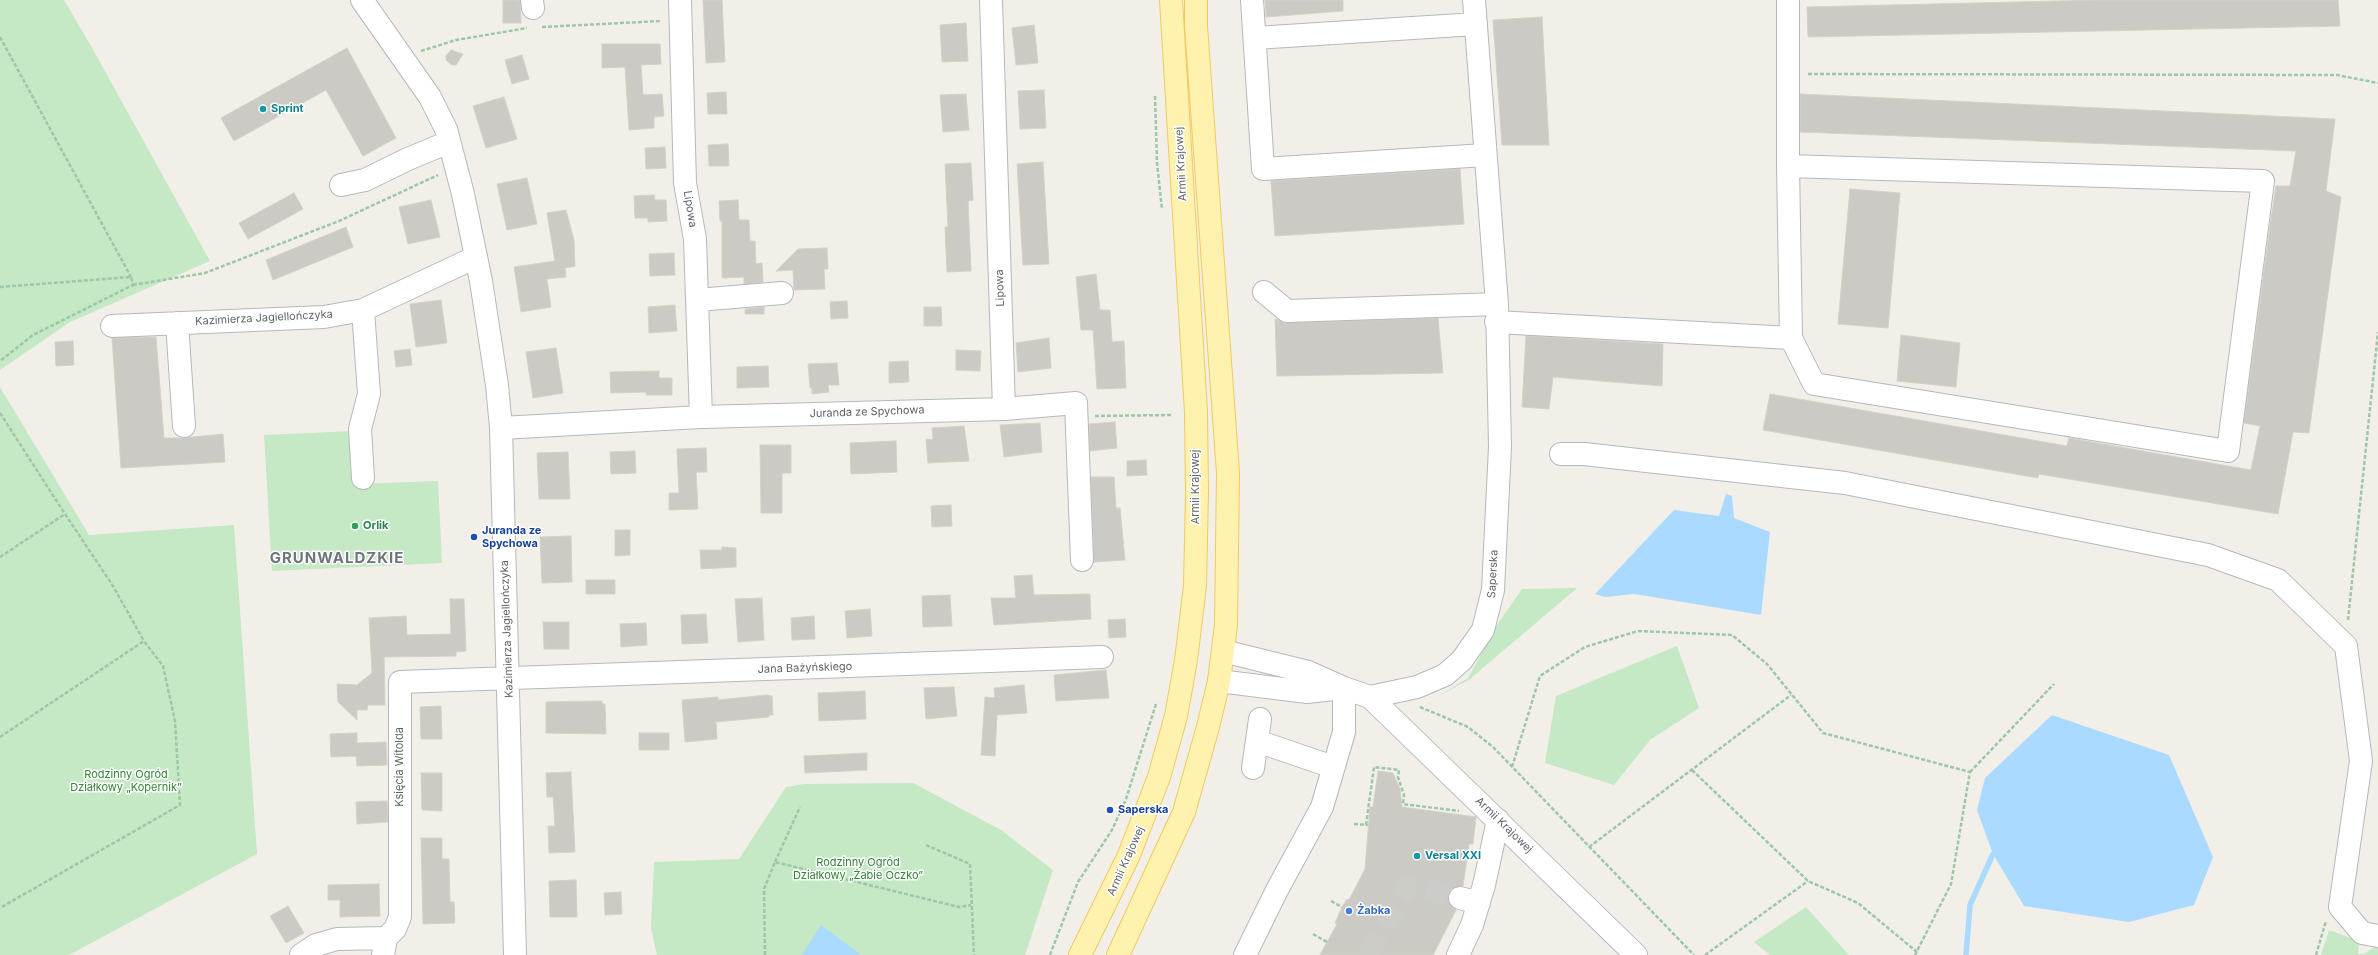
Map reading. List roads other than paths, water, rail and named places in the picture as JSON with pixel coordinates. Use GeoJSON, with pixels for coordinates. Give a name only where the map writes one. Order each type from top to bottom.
{"type":"FeatureCollection","features":[{"type":"Feature","properties":{"kind":"main road","name":"Armii Krajowej"},"geometry":{"type":"LineString","coordinates":[[1080,955],[1120,876],[1152,797],[1176,716],[1186,660],[1194,586],[1197,491],[1196,420],[1171,0]]}},
{"type":"Feature","properties":{"kind":"main road"},"geometry":{"type":"LineString","coordinates":[[1118,955],[1184,812],[1208,728],[1219,681],[1223,651],[1227,600],[1228,473],[1196,26],[1196,0]]}},
{"type":"Feature","properties":{"kind":"main road"},"geometry":{"type":"LineString","coordinates":[[1186,660],[1223,651]]}},
{"type":"Feature","properties":{"kind":"main road"},"geometry":{"type":"LineString","coordinates":[[1186,660],[1219,681]]}},
{"type":"Feature","properties":{"kind":"street","name":"Kazimierza Jagiellończyka"},"geometry":{"type":"LineString","coordinates":[[362,0],[430,97],[449,142],[457,170],[476,257],[497,385],[501,428],[515,955]]}},
{"type":"Feature","properties":{"kind":"street","name":"Lipowa"},"geometry":{"type":"LineString","coordinates":[[991,0],[1004,408]]}},
{"type":"Feature","properties":{"kind":"street"},"geometry":{"type":"LineString","coordinates":[[1252,0],[1263,169],[1485,154]]}},
{"type":"Feature","properties":{"kind":"street","name":"Saperska"},"geometry":{"type":"LineString","coordinates":[[1370,697],[1417,687],[1445,675],[1454,668],[1469,652],[1483,630],[1493,590],[1500,447],[1497,313],[1474,0]]}},
{"type":"Feature","properties":{"kind":"street"},"geometry":{"type":"LineString","coordinates":[[1788,0],[1788,166],[1790,338],[1814,384],[2228,451],[2263,182],[1788,166]]}},
{"type":"Feature","properties":{"kind":"street","name":"Lipowa"},"geometry":{"type":"LineString","coordinates":[[679,10],[686,183],[695,238],[701,417]]}},
{"type":"Feature","properties":{"kind":"street"},"geometry":{"type":"LineString","coordinates":[[1255,38],[1476,24]]}},
{"type":"Feature","properties":{"kind":"street"},"geometry":{"type":"LineString","coordinates":[[341,185],[365,180],[408,159],[449,142]]}},
{"type":"Feature","properties":{"kind":"street","name":"Kazimierza Jagiellończyka"},"geometry":{"type":"LineString","coordinates":[[112,326],[324,317],[362,310],[476,257]]}},
{"type":"Feature","properties":{"kind":"street"},"geometry":{"type":"LineString","coordinates":[[1264,292],[1287,312],[1497,313],[1790,338]]}},
{"type":"Feature","properties":{"kind":"street"},"geometry":{"type":"LineString","coordinates":[[697,300],[782,293]]}},
{"type":"Feature","properties":{"kind":"street"},"geometry":{"type":"LineString","coordinates":[[362,310],[369,394],[360,430],[363,478]]}},
{"type":"Feature","properties":{"kind":"street"},"geometry":{"type":"LineString","coordinates":[[177,323],[184,426]]}},
{"type":"Feature","properties":{"kind":"street","name":"Juranda ze Spychowa"},"geometry":{"type":"LineString","coordinates":[[501,428],[701,417],[1004,408],[1076,403],[1078,416],[1082,560]]}},
{"type":"Feature","properties":{"kind":"street"},"geometry":{"type":"LineString","coordinates":[[1561,454],[1584,454],[1845,483],[2208,555],[2278,580],[2346,646],[2370,763],[2340,907],[2362,933],[2378,936]]}},
{"type":"Feature","properties":{"kind":"street"},"geometry":{"type":"LineString","coordinates":[[1223,651],[1308,672],[1344,688],[1370,697]]}},
{"type":"Feature","properties":{"kind":"street","name":"Jana Bażyńskiego"},"geometry":{"type":"LineString","coordinates":[[508,678],[1102,657]]}},
{"type":"Feature","properties":{"kind":"street","name":"Księcia Witolda"},"geometry":{"type":"LineString","coordinates":[[385,946],[400,917],[400,682],[508,678]]}},
{"type":"Feature","properties":{"kind":"street"},"geometry":{"type":"LineString","coordinates":[[1219,681],[1307,692],[1344,688]]}},
{"type":"Feature","properties":{"kind":"street"},"geometry":{"type":"LineString","coordinates":[[1245,955],[1277,890],[1322,807],[1344,732],[1344,688]]}},
{"type":"Feature","properties":{"kind":"street","name":"Armii Krajowej"},"geometry":{"type":"LineString","coordinates":[[1370,697],[1636,955]]}},
{"type":"Feature","properties":{"kind":"street"},"geometry":{"type":"LineString","coordinates":[[1253,768],[1260,719]]}},
{"type":"Feature","properties":{"kind":"street"},"geometry":{"type":"LineString","coordinates":[[1257,741],[1333,767]]}},
{"type":"Feature","properties":{"kind":"street"},"geometry":{"type":"LineString","coordinates":[[1458,955],[1469,901],[1498,820]]}},
{"type":"Feature","properties":{"kind":"street"},"geometry":{"type":"LineString","coordinates":[[301,955],[316,946],[337,939],[385,946]]}},
{"type":"Feature","properties":{"kind":"water"},"geometry":{"type":"Polygon","coordinates":[[[1726,494],[1732,496],[1734,518],[1770,532],[1761,615],[1634,594],[1605,597],[1595,594],[1674,510],[1719,516],[1726,494]]]}},
{"type":"Feature","properties":{"kind":"water"},"geometry":{"type":"Polygon","coordinates":[[[2052,715],[2169,755],[2213,857],[2194,905],[2129,922],[2024,906],[1993,854],[1977,810],[1985,778],[2052,715]]]}},
{"type":"Feature","properties":{"kind":"water"},"geometry":{"type":"Polygon","coordinates":[[[821,925],[861,955],[802,955],[821,925]]]}},
{"type":"Feature","properties":{"kind":"waterway"},"geometry":{"type":"LineString","coordinates":[[1966,955],[1970,905],[1993,854]]}},
{"type":"Feature","properties":{"kind":"tunnel"},"geometry":{"type":"LineString","coordinates":[[1368,955],[1408,885],[1460,898]]}},
{"type":"Feature","properties":{"kind":"place","name":"Sprint"},"geometry":{"type":"Point","coordinates":[263,109]}},
{"type":"Feature","properties":{"kind":"place","name":"Orlik"},"geometry":{"type":"Point","coordinates":[355,526]}},
{"type":"Feature","properties":{"kind":"place","name":"Juranda ze Spychowa"},"geometry":{"type":"Point","coordinates":[474,537]}},
{"type":"Feature","properties":{"kind":"place","name":"Saperska"},"geometry":{"type":"Point","coordinates":[1110,810]}},
{"type":"Feature","properties":{"kind":"place","name":"Versal XXI"},"geometry":{"type":"Point","coordinates":[1417,856]}},
{"type":"Feature","properties":{"kind":"place","name":"Żabka"},"geometry":{"type":"Point","coordinates":[1349,911]}},
{"type":"Feature","properties":{"kind":"district","name":"GRUNWALDZKIE"},"geometry":{"type":"Point","coordinates":[337,558]}},
{"type":"Feature","properties":{"kind":"park label","name":"Rodzinny Ogród Działkowy „Kopernik”"},"geometry":{"type":"Point","coordinates":[126,781]}},
{"type":"Feature","properties":{"kind":"park label","name":"Rodzinny Ogród Działkowy „Żabie Oczko”"},"geometry":{"type":"Point","coordinates":[858,869]}}]}
